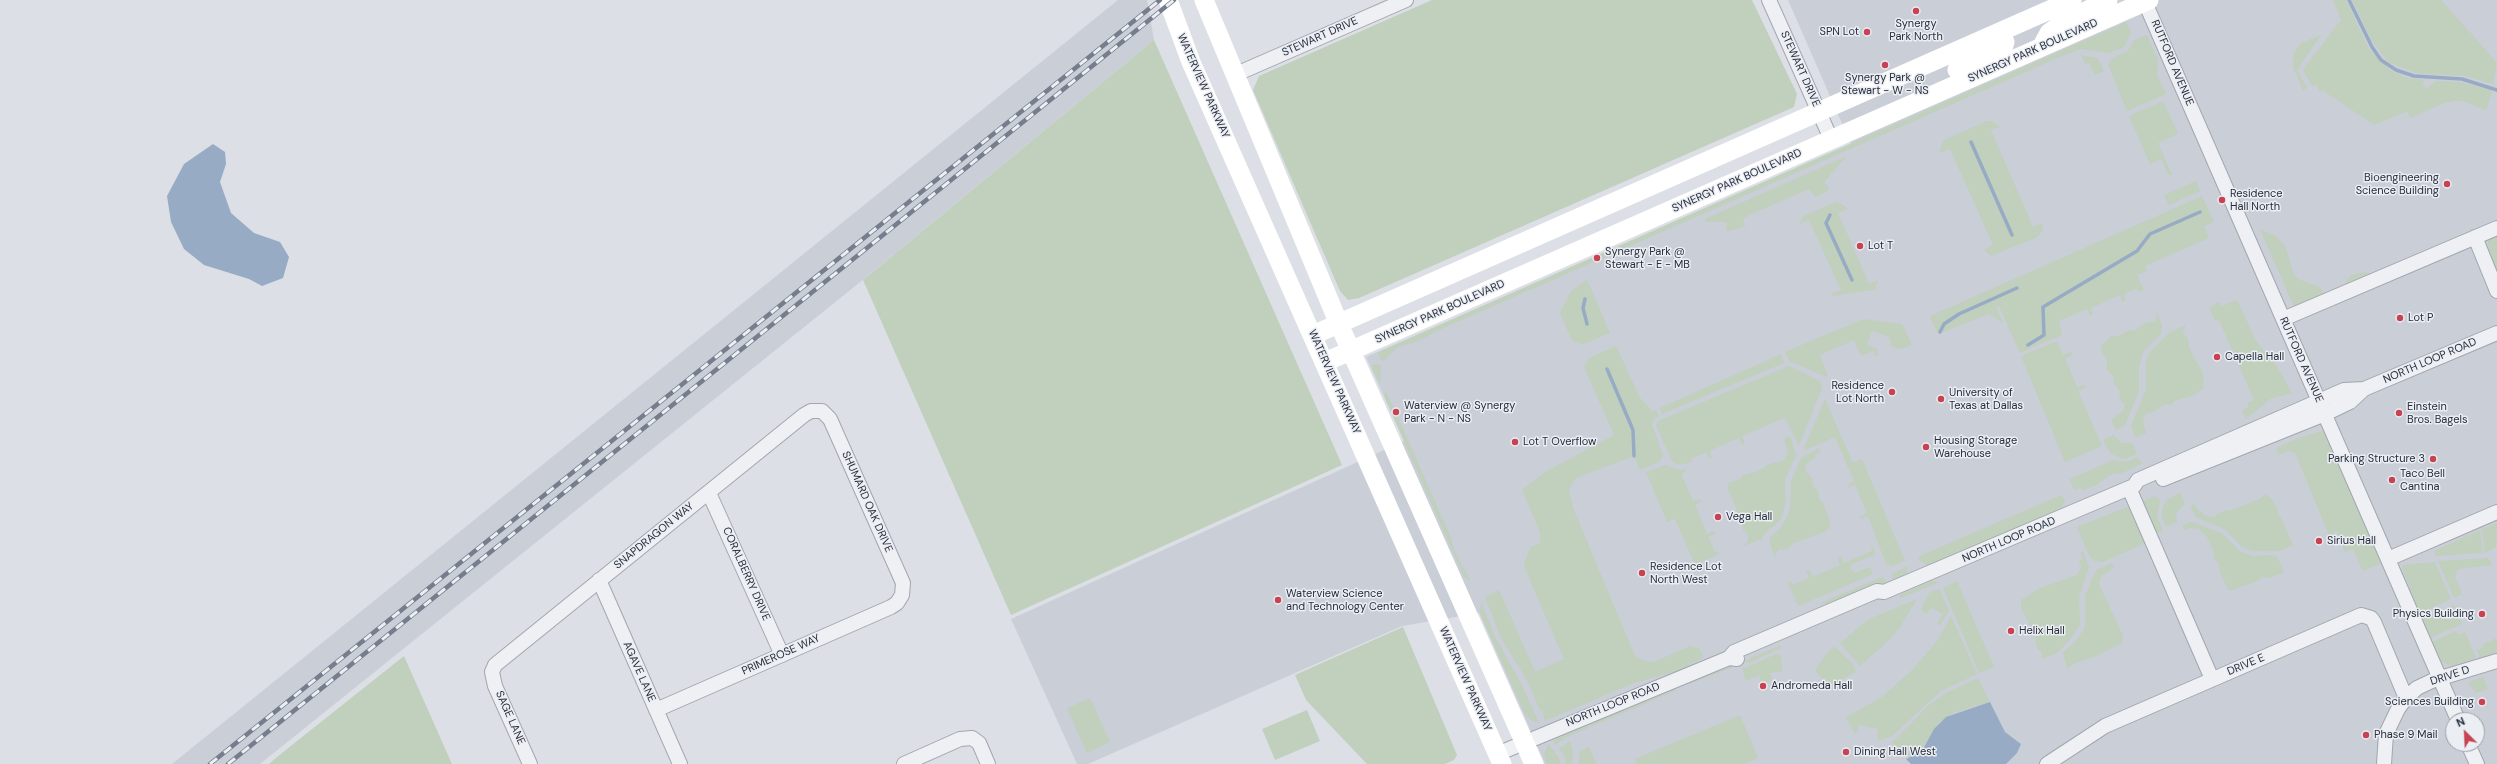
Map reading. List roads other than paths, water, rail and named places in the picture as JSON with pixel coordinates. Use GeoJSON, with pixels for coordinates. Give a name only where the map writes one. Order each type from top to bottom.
{"type":"FeatureCollection","features":[{"type":"Feature","properties":{"kind":"street","name":"WATERVIEW PARKWAY"},"geometry":{"type":"LineString","coordinates":[[1168,0],[1191,62],[1500,759]]}},
{"type":"Feature","properties":{"kind":"street"},"geometry":{"type":"LineString","coordinates":[[1204,0],[1339,324],[1534,764]]}},
{"type":"Feature","properties":{"kind":"street","name":"STEWART DRIVE"},"geometry":{"type":"LineString","coordinates":[[1234,75],[1406,0]]}},
{"type":"Feature","properties":{"kind":"street","name":"STEWART DRIVE"},"geometry":{"type":"LineString","coordinates":[[1769,0],[1831,139]]}},
{"type":"Feature","properties":{"kind":"street"},"geometry":{"type":"LineString","coordinates":[[1313,335],[1818,110],[2072,0]]}},
{"type":"Feature","properties":{"kind":"street"},"geometry":{"type":"LineString","coordinates":[[2040,48],[2049,33],[2064,22],[2108,0]]}},
{"type":"Feature","properties":{"kind":"street","name":"SYNERGY PARK BOULEVARD"},"geometry":{"type":"LineString","coordinates":[[1325,362],[2146,0]]}},
{"type":"Feature","properties":{"kind":"street","name":"RUTFORD AVENUE"},"geometry":{"type":"LineString","coordinates":[[2146,0],[2283,320],[2455,712]]}},
{"type":"Feature","properties":{"kind":"street"},"geometry":{"type":"LineString","coordinates":[[1913,104],[1920,90],[1945,75],[2003,48],[2004,42],[2000,32]]}},
{"type":"Feature","properties":{"kind":"street"},"geometry":{"type":"LineString","coordinates":[[2283,320],[2497,228]]}},
{"type":"Feature","properties":{"kind":"street"},"geometry":{"type":"LineString","coordinates":[[2475,237],[2497,290]]}},
{"type":"Feature","properties":{"kind":"street","name":"NORTH LOOP ROAD"},"geometry":{"type":"LineString","coordinates":[[1500,759],[1524,743],[1729,658],[1738,659],[1880,599],[1884,592],[2132,487],[2141,488],[2206,464],[2322,408],[2350,402],[2364,389],[2497,333]]}},
{"type":"Feature","properties":{"kind":"street","name":"SNAPDRAGON WAY"},"geometry":{"type":"LineString","coordinates":[[492,672],[501,658],[709,493],[804,414],[811,411],[822,411]]}},
{"type":"Feature","properties":{"kind":"street","name":"SHUMARD OAK DRIVE"},"geometry":{"type":"LineString","coordinates":[[822,411],[830,419],[899,576],[902,583],[902,595]]}},
{"type":"Feature","properties":{"kind":"street"},"geometry":{"type":"LineString","coordinates":[[1370,466],[1397,454]]}},
{"type":"Feature","properties":{"kind":"street"},"geometry":{"type":"LineString","coordinates":[[2132,487],[2212,679]]}},
{"type":"Feature","properties":{"kind":"street","name":"CORALBERRY DRIVE"},"geometry":{"type":"LineString","coordinates":[[709,493],[782,655]]}},
{"type":"Feature","properties":{"kind":"street"},"geometry":{"type":"LineString","coordinates":[[2388,559],[2497,512]]}},
{"type":"Feature","properties":{"kind":"street","name":"AGAVE LANE"},"geometry":{"type":"LineString","coordinates":[[599,580],[680,764]]}},
{"type":"Feature","properties":{"kind":"street","name":"PRIMEROSE WAY"},"geometry":{"type":"LineString","coordinates":[[656,710],[891,607],[897,603],[902,595]]}},
{"type":"Feature","properties":{"kind":"street","name":"DRIVE E"},"geometry":{"type":"LineString","coordinates":[[2047,764],[2095,731],[2361,615],[2371,618],[2374,622],[2406,698]]}},
{"type":"Feature","properties":{"kind":"street","name":"DRIVE D"},"geometry":{"type":"LineString","coordinates":[[2384,764],[2386,734],[2398,709],[2406,698],[2423,685],[2440,678],[2497,661]]}},
{"type":"Feature","properties":{"kind":"street","name":"SAGE LANE"},"geometry":{"type":"LineString","coordinates":[[492,672],[495,686],[530,764]]}},
{"type":"Feature","properties":{"kind":"street"},"geometry":{"type":"LineString","coordinates":[[904,764],[960,739],[972,738],[979,743],[988,764]]}},
{"type":"Feature","properties":{"kind":"street"},"geometry":{"type":"LineString","coordinates":[[2472,752],[2477,764]]}},
{"type":"Feature","properties":{"kind":"water"},"geometry":{"type":"Polygon","coordinates":[[[213,144],[225,152],[226,164],[220,182],[231,213],[254,233],[280,242],[289,257],[283,278],[262,286],[249,279],[204,265],[184,249],[171,222],[167,196],[184,164],[213,144]]]}},
{"type":"Feature","properties":{"kind":"water"},"geometry":{"type":"Polygon","coordinates":[[[1990,702],[2005,732],[2021,744],[2017,753],[2006,764],[1911,764],[1906,759],[1922,751],[1934,729],[1946,717],[1990,702]]]}},
{"type":"Feature","properties":{"kind":"waterway"},"geometry":{"type":"LineString","coordinates":[[2349,0],[2372,47],[2381,60],[2396,70],[2414,76],[2462,79],[2497,90]]}},
{"type":"Feature","properties":{"kind":"waterway"},"geometry":{"type":"LineString","coordinates":[[1971,142],[2012,235]]}},
{"type":"Feature","properties":{"kind":"waterway"},"geometry":{"type":"LineString","coordinates":[[2028,345],[2044,335],[2043,307],[2137,251],[2150,234],[2200,212]]}},
{"type":"Feature","properties":{"kind":"waterway"},"geometry":{"type":"LineString","coordinates":[[1830,215],[1826,223],[1852,280]]}},
{"type":"Feature","properties":{"kind":"waterway"},"geometry":{"type":"LineString","coordinates":[[1940,332],[1944,324],[1959,314],[2017,288]]}},
{"type":"Feature","properties":{"kind":"waterway"},"geometry":{"type":"LineString","coordinates":[[1585,299],[1583,308],[1587,324]]}},
{"type":"Feature","properties":{"kind":"waterway"},"geometry":{"type":"LineString","coordinates":[[1607,369],[1633,430],[1634,456]]}},
{"type":"Feature","properties":{"kind":"railway"},"geometry":{"type":"LineString","coordinates":[[210,764],[1160,0]]}},
{"type":"Feature","properties":{"kind":"railway"},"geometry":{"type":"LineString","coordinates":[[228,764],[1174,0]]}},
{"type":"Feature","properties":{"kind":"place","name":"Synergy Park North"},"geometry":{"type":"Point","coordinates":[1916,11]}},
{"type":"Feature","properties":{"kind":"place","name":"SPN Lot"},"geometry":{"type":"Point","coordinates":[1867,32]}},
{"type":"Feature","properties":{"kind":"place","name":"Synergy Park @ Stewart - W - NS"},"geometry":{"type":"Point","coordinates":[1885,65]}},
{"type":"Feature","properties":{"kind":"place","name":"Bioengineering Science Building"},"geometry":{"type":"Point","coordinates":[2447,184]}},
{"type":"Feature","properties":{"kind":"place","name":"Residence Hall North"},"geometry":{"type":"Point","coordinates":[2222,200]}},
{"type":"Feature","properties":{"kind":"place","name":"Lot T"},"geometry":{"type":"Point","coordinates":[1860,246]}},
{"type":"Feature","properties":{"kind":"place","name":"Synergy Park @ Stewart - E - MB"},"geometry":{"type":"Point","coordinates":[1597,258]}},
{"type":"Feature","properties":{"kind":"place","name":"Lot P"},"geometry":{"type":"Point","coordinates":[2400,318]}},
{"type":"Feature","properties":{"kind":"place","name":"Capella Hall"},"geometry":{"type":"Point","coordinates":[2217,357]}},
{"type":"Feature","properties":{"kind":"place","name":"Residence Lot North"},"geometry":{"type":"Point","coordinates":[1892,392]}},
{"type":"Feature","properties":{"kind":"place","name":"University of Texas at Dallas"},"geometry":{"type":"Point","coordinates":[1941,399]}},
{"type":"Feature","properties":{"kind":"place","name":"Waterview @ Synergy Park - N - NS"},"geometry":{"type":"Point","coordinates":[1396,412]}},
{"type":"Feature","properties":{"kind":"place","name":"Einstein Bros. Bagels"},"geometry":{"type":"Point","coordinates":[2399,413]}},
{"type":"Feature","properties":{"kind":"place","name":"Lot T Overflow"},"geometry":{"type":"Point","coordinates":[1515,442]}},
{"type":"Feature","properties":{"kind":"place","name":"Housing Storage Warehouse"},"geometry":{"type":"Point","coordinates":[1926,447]}},
{"type":"Feature","properties":{"kind":"place","name":"Parking Structure 3"},"geometry":{"type":"Point","coordinates":[2433,459]}},
{"type":"Feature","properties":{"kind":"place","name":"Taco Bell Cantina"},"geometry":{"type":"Point","coordinates":[2392,480]}},
{"type":"Feature","properties":{"kind":"place","name":"Vega Hall"},"geometry":{"type":"Point","coordinates":[1718,517]}},
{"type":"Feature","properties":{"kind":"place","name":"Sirius Hall"},"geometry":{"type":"Point","coordinates":[2319,541]}},
{"type":"Feature","properties":{"kind":"place","name":"Residence Lot North West"},"geometry":{"type":"Point","coordinates":[1642,573]}},
{"type":"Feature","properties":{"kind":"place","name":"Waterview Science and Technology Center"},"geometry":{"type":"Point","coordinates":[1278,600]}},
{"type":"Feature","properties":{"kind":"place","name":"Physics Building"},"geometry":{"type":"Point","coordinates":[2482,614]}},
{"type":"Feature","properties":{"kind":"place","name":"Helix Hall"},"geometry":{"type":"Point","coordinates":[2011,631]}},
{"type":"Feature","properties":{"kind":"place","name":"Andromeda Hall"},"geometry":{"type":"Point","coordinates":[1763,686]}},
{"type":"Feature","properties":{"kind":"place","name":"Sciences Building"},"geometry":{"type":"Point","coordinates":[2482,702]}},
{"type":"Feature","properties":{"kind":"place","name":"Phase 9 Mail"},"geometry":{"type":"Point","coordinates":[2366,735]}},
{"type":"Feature","properties":{"kind":"place","name":"Dining Hall West"},"geometry":{"type":"Point","coordinates":[1846,752]}}]}
